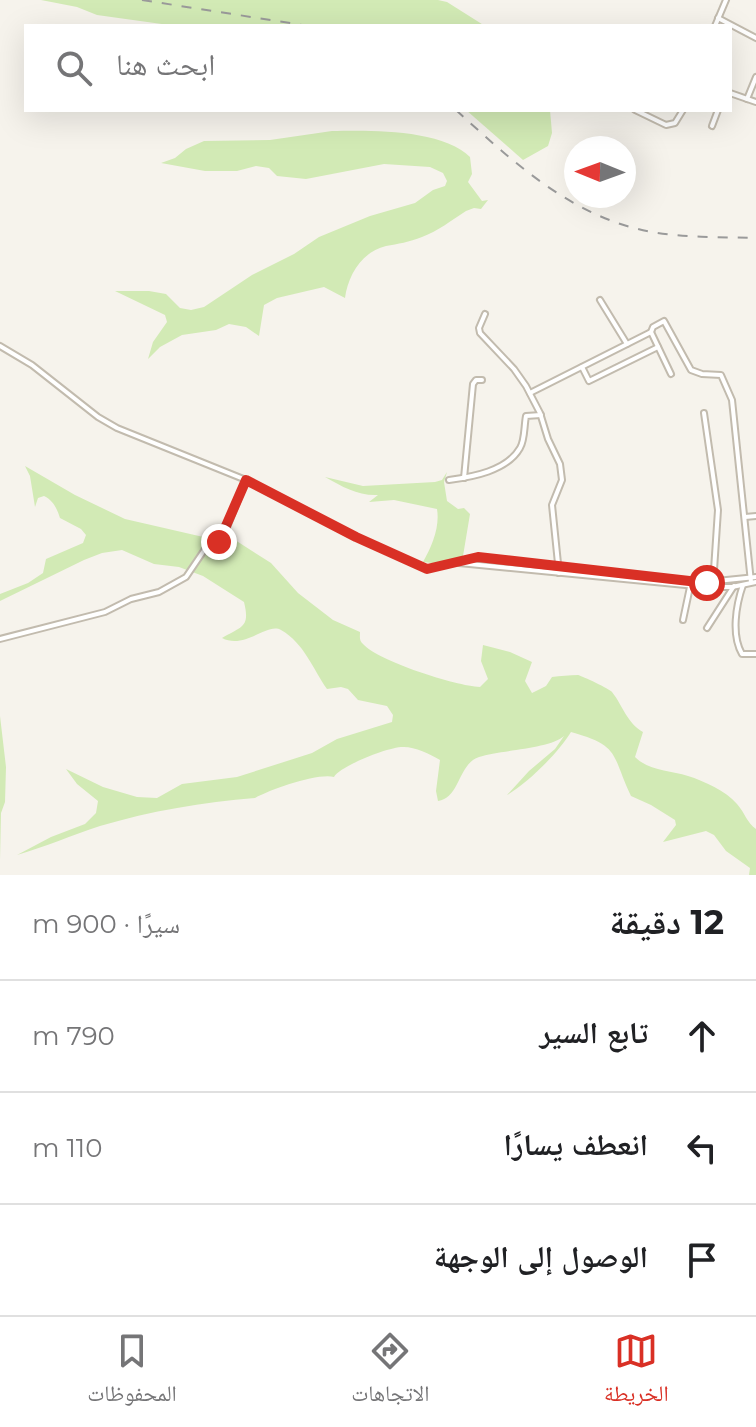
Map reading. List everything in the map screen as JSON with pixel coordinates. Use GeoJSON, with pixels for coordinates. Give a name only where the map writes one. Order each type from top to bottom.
{"type":"FeatureCollection","features":[{"type":"Feature","properties":{"kind":"street"},"geometry":{"type":"LineString","coordinates":[[716,24],[726,0]]}},
{"type":"Feature","properties":{"kind":"street"},"geometry":{"type":"LineString","coordinates":[[718,18],[729,24]]}},
{"type":"Feature","properties":{"kind":"street"},"geometry":{"type":"LineString","coordinates":[[732,25],[756,38]]}},
{"type":"Feature","properties":{"kind":"street"},"geometry":{"type":"LineString","coordinates":[[747,99],[756,77]]}},
{"type":"Feature","properties":{"kind":"street"},"geometry":{"type":"LineString","coordinates":[[732,94],[756,102]]}},
{"type":"Feature","properties":{"kind":"street"},"geometry":{"type":"LineString","coordinates":[[639,112],[666,125],[675,123],[682,112]]}},
{"type":"Feature","properties":{"kind":"street"},"geometry":{"type":"LineString","coordinates":[[712,126],[717,112]]}},
{"type":"Feature","properties":{"kind":"street"},"geometry":{"type":"LineString","coordinates":[[600,300],[627,344]]}},
{"type":"Feature","properties":{"kind":"street"},"geometry":{"type":"LineString","coordinates":[[485,314],[480,333],[514,369],[530,393],[562,475],[552,505],[559,573]]}},
{"type":"Feature","properties":{"kind":"street"},"geometry":{"type":"LineString","coordinates":[[530,393],[651,332],[653,327],[664,321],[691,370],[717,374],[723,379],[732,400],[753,580]]}},
{"type":"Feature","properties":{"kind":"street"},"geometry":{"type":"LineString","coordinates":[[651,332],[671,374]]}},
{"type":"Feature","properties":{"kind":"street"},"geometry":{"type":"LineString","coordinates":[[0,346],[32,365],[98,417],[117,428],[246,480],[356,537],[427,569],[478,557],[713,585],[735,586],[753,580]]}},
{"type":"Feature","properties":{"kind":"street"},"geometry":{"type":"LineString","coordinates":[[582,367],[589,381],[658,347]]}},
{"type":"Feature","properties":{"kind":"street"},"geometry":{"type":"LineString","coordinates":[[464,478],[473,384],[476,380],[482,380]]}},
{"type":"Feature","properties":{"kind":"street"},"geometry":{"type":"LineString","coordinates":[[704,413],[718,510],[713,585]]}},
{"type":"Feature","properties":{"kind":"street"},"geometry":{"type":"LineString","coordinates":[[449,480],[486,473],[510,459],[522,444],[526,416],[541,415]]}},
{"type":"Feature","properties":{"kind":"street"},"geometry":{"type":"LineString","coordinates":[[0,639],[105,612],[131,599],[159,592],[186,577],[205,549],[223,537],[246,480]]}},
{"type":"Feature","properties":{"kind":"street"},"geometry":{"type":"LineString","coordinates":[[745,517],[756,516]]}},
{"type":"Feature","properties":{"kind":"street"},"geometry":{"type":"LineString","coordinates":[[749,556],[756,556]]}},
{"type":"Feature","properties":{"kind":"street"},"geometry":{"type":"LineString","coordinates":[[457,563],[690,586],[753,580]]}},
{"type":"Feature","properties":{"kind":"street"},"geometry":{"type":"LineString","coordinates":[[549,572],[550,564]]}},
{"type":"Feature","properties":{"kind":"street"},"geometry":{"type":"LineString","coordinates":[[743,584],[737,606],[737,645],[742,654],[756,654]]}},
{"type":"Feature","properties":{"kind":"street"},"geometry":{"type":"LineString","coordinates":[[683,620],[690,586]]}},
{"type":"Feature","properties":{"kind":"street"},"geometry":{"type":"LineString","coordinates":[[707,628],[735,586]]}},
{"type":"Feature","properties":{"kind":"green space"},"geometry":{"type":"Polygon","coordinates":[[[41,0],[438,0],[447,2],[482,24],[162,24],[97,15],[77,7],[41,0]]]}},
{"type":"Feature","properties":{"kind":"green space"},"geometry":{"type":"Polygon","coordinates":[[[468,112],[550,112],[552,133],[548,146],[523,160],[468,112]]]}},
{"type":"Feature","properties":{"kind":"green space"},"geometry":{"type":"Polygon","coordinates":[[[332,131],[405,133],[458,148],[470,157],[472,174],[468,182],[482,201],[488,200],[481,209],[466,211],[428,235],[386,246],[369,254],[353,273],[345,298],[324,287],[277,298],[264,305],[259,336],[246,327],[229,324],[216,330],[182,335],[160,347],[148,359],[153,342],[167,322],[165,315],[115,291],[166,294],[180,308],[191,310],[204,307],[319,237],[370,216],[415,203],[433,190],[445,186],[447,181],[443,173],[430,167],[384,164],[306,179],[277,176],[269,168],[256,166],[237,171],[205,171],[161,163],[204,141],[270,140],[332,131]]]}},
{"type":"Feature","properties":{"kind":"green space"},"geometry":{"type":"Polygon","coordinates":[[[25,466],[125,519],[212,539],[229,530],[235,540],[271,563],[298,593],[333,620],[360,632],[361,641],[371,651],[400,665],[480,687],[488,679],[481,661],[483,645],[532,662],[525,681],[532,693],[546,686],[552,677],[568,675],[578,675],[606,688],[612,692],[633,724],[643,732],[635,757],[653,768],[708,784],[740,807],[756,829],[756,875],[749,875],[750,868],[726,851],[714,835],[706,831],[663,842],[676,825],[675,820],[631,796],[607,747],[571,732],[542,766],[507,795],[555,749],[564,736],[536,747],[479,757],[467,766],[451,794],[438,801],[436,791],[440,760],[408,747],[397,748],[355,762],[334,777],[283,786],[255,798],[138,816],[17,855],[85,824],[96,813],[98,801],[77,784],[66,769],[103,787],[137,797],[157,798],[182,784],[237,777],[312,753],[337,739],[392,722],[393,715],[387,706],[358,700],[348,689],[327,689],[302,649],[281,630],[269,630],[239,641],[222,638],[243,625],[246,616],[244,602],[203,576],[179,567],[154,564],[122,550],[84,560],[0,601],[0,594],[28,583],[43,573],[46,559],[83,543],[86,535],[60,518],[53,503],[44,496],[38,498],[35,507],[30,476],[25,466]]]}},
{"type":"Feature","properties":{"kind":"green space"},"geometry":{"type":"Polygon","coordinates":[[[447,472],[444,482],[447,501],[470,514],[463,556],[440,564],[423,562],[434,536],[437,509],[394,500],[369,502],[378,495],[357,492],[325,477],[363,486],[435,482],[442,480],[447,472]]]}},
{"type":"Feature","properties":{"kind":"green space"},"geometry":{"type":"Polygon","coordinates":[[[0,716],[6,767],[0,860],[0,716]]]}},
{"type":"Feature","properties":{"kind":"railway"},"geometry":{"type":"LineString","coordinates":[[142,0],[296,24]]}},
{"type":"Feature","properties":{"kind":"railway"},"geometry":{"type":"LineString","coordinates":[[458,112],[522,168],[570,201],[596,214],[623,225],[665,234],[756,238]]}},
{"type":"Feature","properties":{"kind":"route"},"geometry":{"type":"LineString","coordinates":[[219,542],[246,480],[356,537],[427,569],[478,557],[707,583]]}}]}
